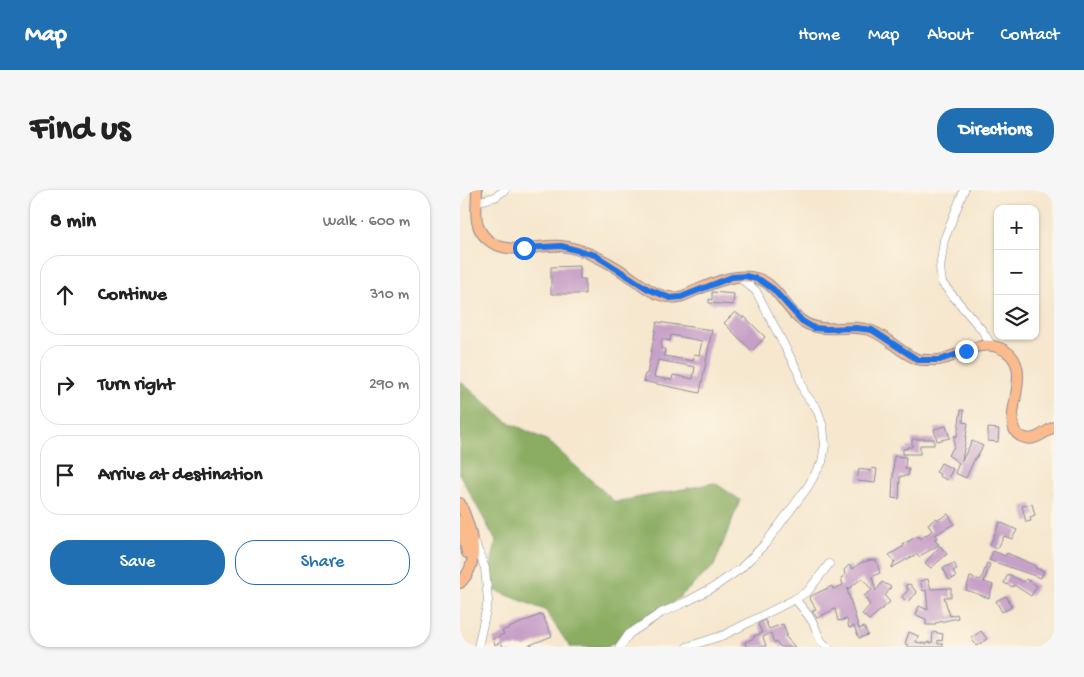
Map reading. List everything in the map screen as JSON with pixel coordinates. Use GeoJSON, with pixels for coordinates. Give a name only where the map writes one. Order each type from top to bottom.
{"type":"FeatureCollection","features":[{"type":"Feature","properties":{"kind":"main road"},"geometry":{"type":"LineString","coordinates":[[476,190],[475,216],[479,228],[488,240],[498,246],[517,248],[561,246],[595,255],[648,289],[670,298],[681,297],[732,277],[746,276],[760,280],[773,289],[802,321],[814,328],[872,330],[918,360],[940,360],[980,345],[991,345],[1002,349],[1016,364],[1018,376],[1013,428],[1017,434],[1025,438],[1034,438],[1054,427]]}},
{"type":"Feature","properties":{"kind":"main road"},"geometry":{"type":"LineString","coordinates":[[460,503],[467,517],[472,537],[473,554],[465,578],[460,583]]}},
{"type":"Feature","properties":{"kind":"main road"},"geometry":{"type":"LineString","coordinates":[[460,521],[466,542],[469,569]]}},
{"type":"Feature","properties":{"kind":"street"},"geometry":{"type":"LineString","coordinates":[[476,202],[495,198],[505,190]]}},
{"type":"Feature","properties":{"kind":"street"},"geometry":{"type":"LineString","coordinates":[[964,190],[944,240],[940,268],[942,283],[982,330],[991,345]]}},
{"type":"Feature","properties":{"kind":"street"},"geometry":{"type":"LineString","coordinates":[[620,647],[629,634],[662,613],[714,586],[740,569],[765,544],[807,488],[822,462],[825,445],[823,427],[817,409],[804,392],[798,372],[756,290],[739,277]]}},
{"type":"Feature","properties":{"kind":"street"},"geometry":{"type":"LineString","coordinates":[[472,537],[485,568],[488,587],[488,601],[478,647]]}},
{"type":"Feature","properties":{"kind":"street"},"geometry":{"type":"LineString","coordinates":[[687,647],[724,635],[795,599],[808,591],[829,564]]}},
{"type":"Feature","properties":{"kind":"street"},"geometry":{"type":"LineString","coordinates":[[795,599],[805,609],[813,622],[818,644],[828,647]]}},
{"type":"Feature","properties":{"kind":"green space"},"geometry":{"type":"Polygon","coordinates":[[[460,381],[506,421],[548,441],[615,502],[715,483],[740,500],[714,566],[654,620],[607,647],[570,647],[545,610],[487,587],[496,541],[460,475],[460,381]]]}},
{"type":"Feature","properties":{"kind":"building"},"geometry":{"type":"Polygon","coordinates":[[[580,266],[580,279],[585,279],[585,294],[551,294],[551,267],[580,266]]]}},
{"type":"Feature","properties":{"kind":"building"},"geometry":{"type":"Polygon","coordinates":[[[712,292],[734,294],[733,305],[709,303],[709,299],[712,300],[712,292]]]}},
{"type":"Feature","properties":{"kind":"building"},"geometry":{"type":"Polygon","coordinates":[[[735,312],[743,318],[744,316],[765,337],[752,351],[724,323],[735,312]]]}},
{"type":"Feature","properties":{"kind":"building"},"geometry":{"type":"Polygon","coordinates":[[[657,322],[712,330],[700,393],[643,381],[645,374],[647,374],[657,322]],[[671,335],[670,341],[662,339],[661,349],[665,349],[664,356],[693,361],[694,354],[699,355],[702,341],[671,335]],[[658,360],[654,377],[672,380],[673,375],[693,379],[695,367],[658,360]]]}},
{"type":"Feature","properties":{"kind":"building"},"geometry":{"type":"Polygon","coordinates":[[[961,410],[964,410],[963,422],[968,423],[962,461],[972,441],[983,446],[966,478],[955,473],[959,463],[948,455],[954,447],[954,436],[957,436],[961,410]]]}},
{"type":"Feature","properties":{"kind":"building"},"geometry":{"type":"Polygon","coordinates":[[[946,426],[950,438],[937,441],[934,429],[946,426]]]}},
{"type":"Feature","properties":{"kind":"building"},"geometry":{"type":"Polygon","coordinates":[[[988,428],[999,429],[998,442],[988,441],[988,428]]]}},
{"type":"Feature","properties":{"kind":"building"},"geometry":{"type":"Polygon","coordinates":[[[912,439],[934,439],[934,445],[920,445],[920,454],[903,454],[903,449],[912,447],[912,439]]]}},
{"type":"Feature","properties":{"kind":"building"},"geometry":{"type":"Polygon","coordinates":[[[894,456],[906,457],[905,469],[909,469],[908,476],[900,476],[899,499],[892,498],[894,456]]]}},
{"type":"Feature","properties":{"kind":"building"},"geometry":{"type":"Polygon","coordinates":[[[941,463],[953,469],[947,480],[936,472],[941,463]]]}},
{"type":"Feature","properties":{"kind":"building"},"geometry":{"type":"Polygon","coordinates":[[[872,468],[877,469],[875,483],[857,481],[859,469],[871,471],[872,468]]]}},
{"type":"Feature","properties":{"kind":"building"},"geometry":{"type":"Polygon","coordinates":[[[1032,504],[1035,515],[1030,517],[1031,521],[1026,522],[1022,506],[1032,504]]]}},
{"type":"Feature","properties":{"kind":"building"},"geometry":{"type":"Polygon","coordinates":[[[948,514],[954,524],[935,535],[937,538],[934,539],[939,545],[918,557],[917,554],[891,568],[895,561],[889,555],[904,546],[903,544],[918,536],[920,539],[932,531],[928,524],[948,514]]]}},
{"type":"Feature","properties":{"kind":"building"},"geometry":{"type":"Polygon","coordinates":[[[1000,522],[1017,530],[1012,539],[1004,536],[998,548],[994,548],[990,545],[1000,522]]]}},
{"type":"Feature","properties":{"kind":"building"},"geometry":{"type":"Polygon","coordinates":[[[940,546],[947,554],[931,568],[925,563],[940,546]]]}},
{"type":"Feature","properties":{"kind":"building"},"geometry":{"type":"Polygon","coordinates":[[[993,551],[1005,556],[1007,553],[1036,566],[1035,568],[1044,571],[1041,578],[989,560],[993,551]]]}},
{"type":"Feature","properties":{"kind":"building"},"geometry":{"type":"Polygon","coordinates":[[[876,560],[880,573],[872,577],[876,591],[882,582],[891,587],[885,596],[890,602],[869,620],[862,614],[870,605],[864,596],[872,590],[862,578],[847,589],[859,629],[864,627],[868,635],[859,638],[854,626],[849,628],[847,619],[838,621],[835,609],[817,618],[812,611],[816,609],[809,597],[832,586],[833,589],[843,585],[841,578],[845,575],[844,570],[849,565],[853,569],[860,563],[876,560]]]}},
{"type":"Feature","properties":{"kind":"building"},"geometry":{"type":"Polygon","coordinates":[[[954,563],[957,569],[953,571],[956,577],[949,580],[943,568],[954,563]]]}},
{"type":"Feature","properties":{"kind":"building"},"geometry":{"type":"Polygon","coordinates":[[[987,563],[990,564],[984,582],[993,585],[989,598],[966,590],[970,577],[981,580],[987,563]]]}},
{"type":"Feature","properties":{"kind":"building"},"geometry":{"type":"Polygon","coordinates":[[[1008,574],[1024,582],[1026,579],[1037,586],[1031,596],[1014,585],[1013,587],[1004,583],[1008,574]]]}},
{"type":"Feature","properties":{"kind":"building"},"geometry":{"type":"Polygon","coordinates":[[[928,579],[931,589],[951,588],[951,597],[944,597],[950,616],[957,614],[958,618],[935,623],[935,625],[926,625],[926,619],[916,615],[919,606],[928,610],[926,590],[923,591],[920,581],[928,579]]]}},
{"type":"Feature","properties":{"kind":"building"},"geometry":{"type":"Polygon","coordinates":[[[910,584],[917,593],[907,602],[902,597],[908,590],[906,585],[910,584]]]}},
{"type":"Feature","properties":{"kind":"building"},"geometry":{"type":"Polygon","coordinates":[[[1006,596],[1012,607],[1002,612],[996,601],[1006,596]]]}},
{"type":"Feature","properties":{"kind":"building"},"geometry":{"type":"Polygon","coordinates":[[[542,614],[552,636],[525,647],[503,647],[501,642],[495,645],[493,639],[504,634],[502,631],[542,614]]]}},
{"type":"Feature","properties":{"kind":"building"},"geometry":{"type":"Polygon","coordinates":[[[765,620],[769,629],[783,624],[787,635],[785,636],[795,647],[781,647],[776,642],[774,643],[771,633],[763,637],[766,646],[746,647],[745,642],[762,633],[758,624],[765,620]]]}},
{"type":"Feature","properties":{"kind":"building"},"geometry":{"type":"Polygon","coordinates":[[[981,631],[987,639],[977,646],[971,638],[981,631]]]}},
{"type":"Feature","properties":{"kind":"building"},"geometry":{"type":"Polygon","coordinates":[[[909,632],[918,636],[916,642],[927,644],[927,642],[932,643],[933,632],[943,634],[942,641],[938,640],[938,644],[943,644],[943,647],[908,647],[905,644],[909,632]]]}},
{"type":"Feature","properties":{"kind":"route"},"geometry":{"type":"LineString","coordinates":[[524,248],[561,246],[595,255],[648,289],[670,298],[681,297],[732,277],[746,276],[760,280],[773,289],[802,321],[814,328],[872,330],[918,360],[940,360],[966,351]]}}]}
